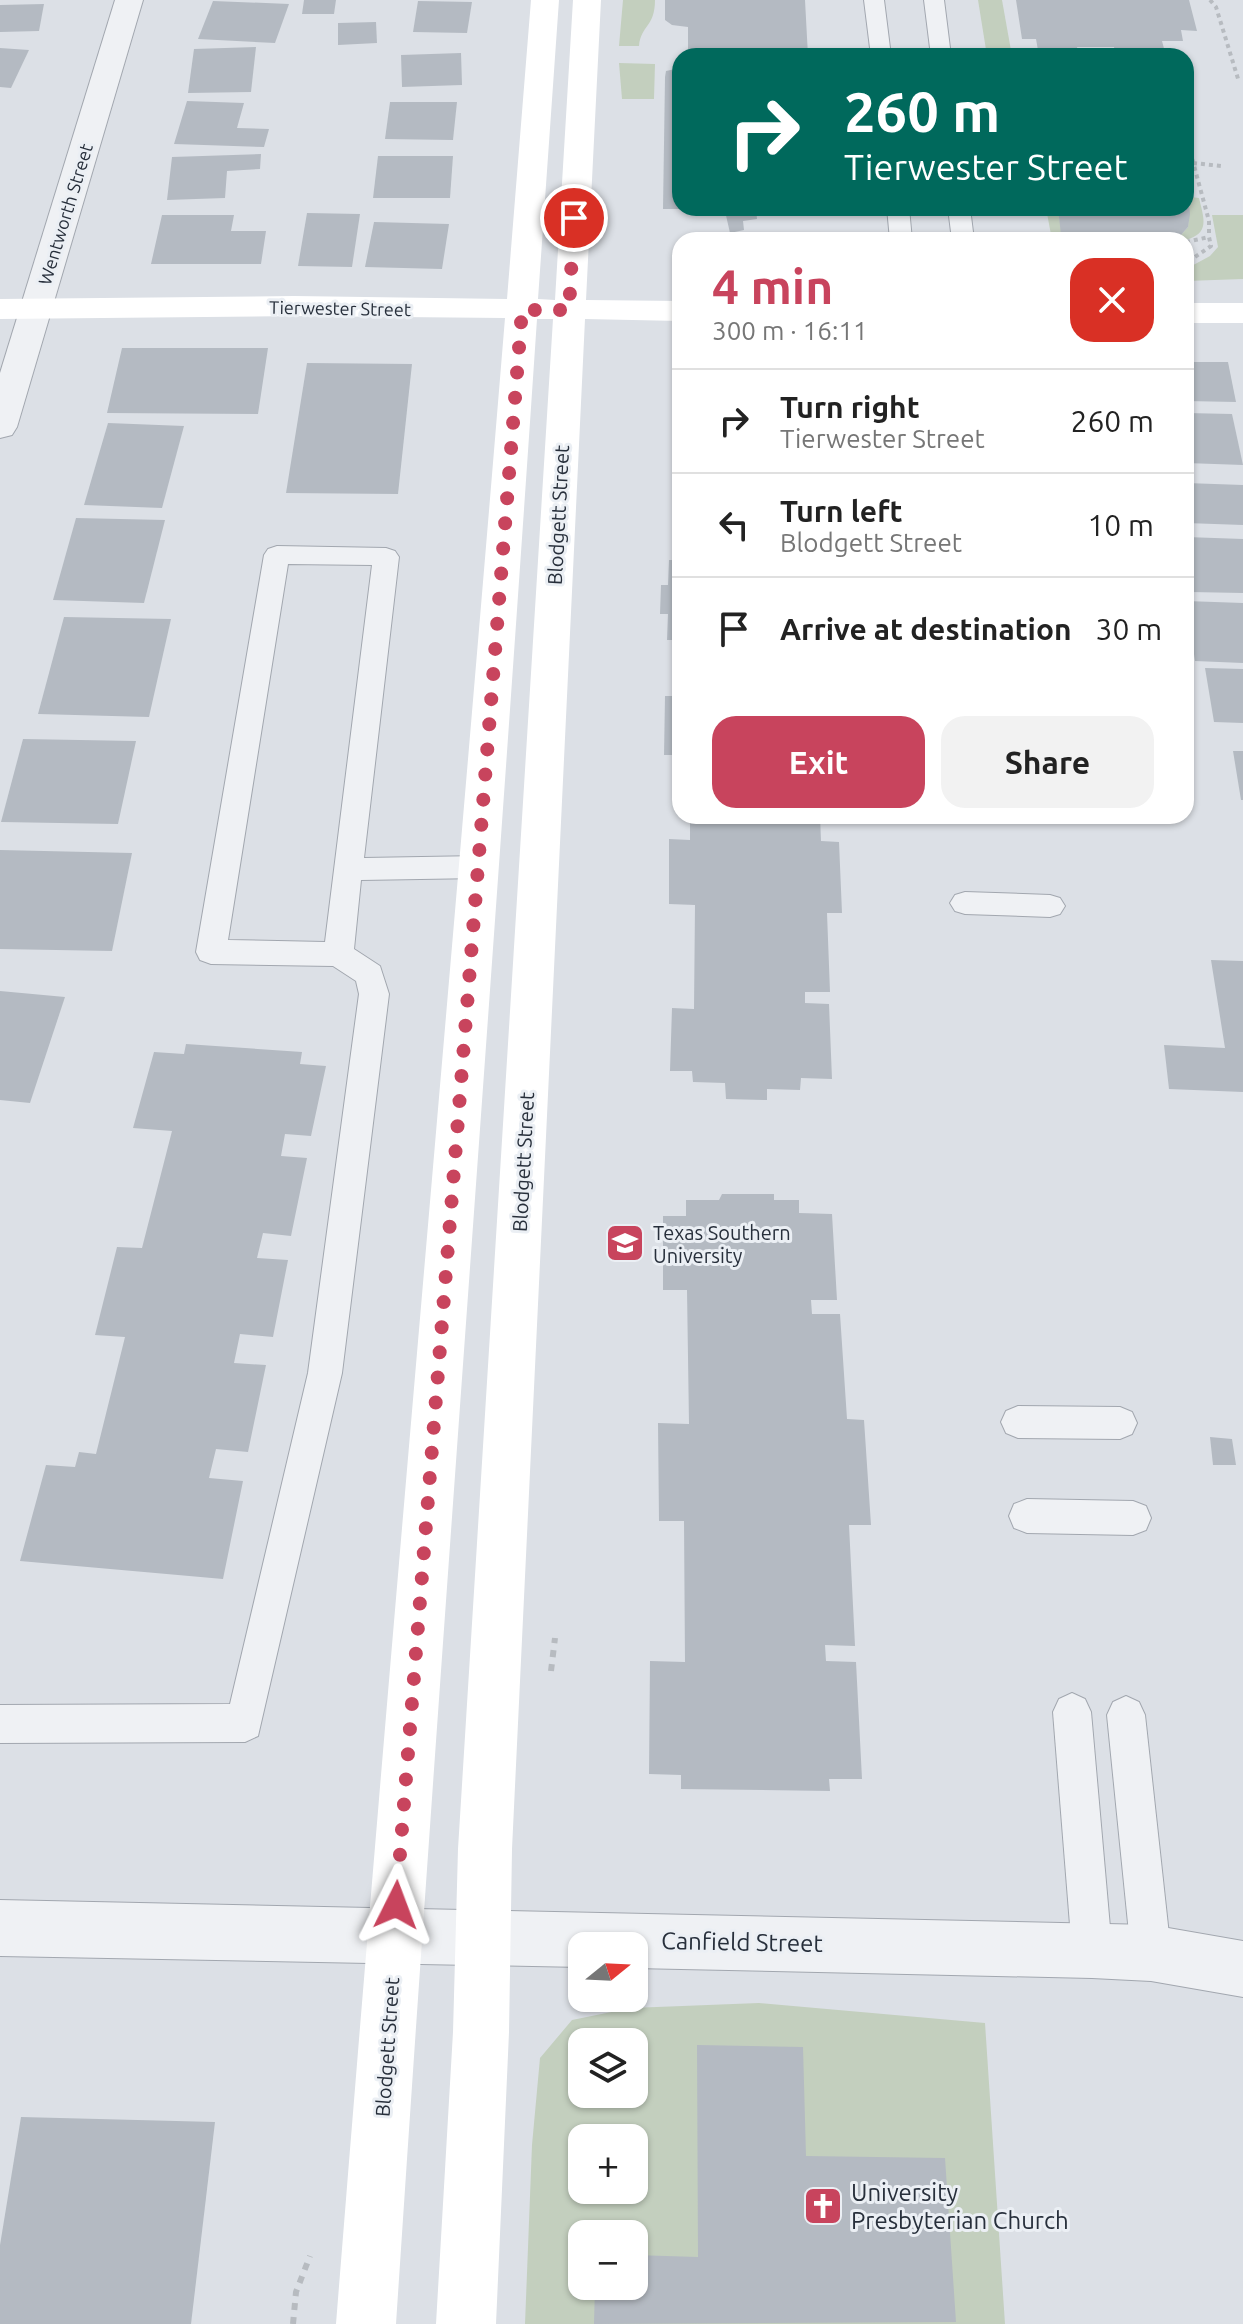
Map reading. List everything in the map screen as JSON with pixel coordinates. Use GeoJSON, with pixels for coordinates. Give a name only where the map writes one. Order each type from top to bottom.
{"type":"FeatureCollection","features":[{"type":"Feature","properties":{"kind":"main road","name":"Blodgett Street"},"geometry":{"type":"LineString","coordinates":[[366,2324],[420,1577],[480,867],[545,0]]}},
{"type":"Feature","properties":{"kind":"main road","name":"Blodgett Street"},"geometry":{"type":"LineString","coordinates":[[466,2324],[483,1936],[587,0]]}},
{"type":"Feature","properties":{"kind":"main road","name":"Tierwester Street"},"geometry":{"type":"LineString","coordinates":[[0,309],[294,306],[672,311]]}},
{"type":"Feature","properties":{"kind":"main road"},"geometry":{"type":"LineString","coordinates":[[1194,313],[1243,313]]}},
{"type":"Feature","properties":{"kind":"main road"},"geometry":{"type":"LineString","coordinates":[[480,867],[539,868]]}},
{"type":"Feature","properties":{"kind":"street","name":"Wentworth Street"},"geometry":{"type":"LineString","coordinates":[[0,427],[129,0]]}},
{"type":"Feature","properties":{"kind":"street","name":"Canfield Street"},"geometry":{"type":"LineString","coordinates":[[0,1928],[1092,1950],[1151,1953],[1243,1969]]}},
{"type":"Feature","properties":{"kind":"lane"},"geometry":{"type":"LineString","coordinates":[[874,0],[880,48]]}},
{"type":"Feature","properties":{"kind":"lane"},"geometry":{"type":"LineString","coordinates":[[934,0],[940,48]]}},
{"type":"Feature","properties":{"kind":"lane"},"geometry":{"type":"LineString","coordinates":[[0,1724],[245,1723],[325,1373],[374,994],[369,974],[338,954],[211,952],[277,555],[386,557],[338,954]]}},
{"type":"Feature","properties":{"kind":"lane"},"geometry":{"type":"LineString","coordinates":[[348,869],[480,867]]}},
{"type":"Feature","properties":{"kind":"lane"},"geometry":{"type":"LineString","coordinates":[[965,903],[1050,906]]}},
{"type":"Feature","properties":{"kind":"lane"},"geometry":{"type":"LineString","coordinates":[[1018,1422],[1120,1423]]}},
{"type":"Feature","properties":{"kind":"lane"},"geometry":{"type":"LineString","coordinates":[[1027,1516],[1133,1518]]}},
{"type":"Feature","properties":{"kind":"lane"},"geometry":{"type":"LineString","coordinates":[[1072,1712],[1092,1950]]}},
{"type":"Feature","properties":{"kind":"lane"},"geometry":{"type":"LineString","coordinates":[[1126,1715],[1151,1953]]}},
{"type":"Feature","properties":{"kind":"path"},"geometry":{"type":"LineString","coordinates":[[1210,0],[1216,7],[1239,82]]}},
{"type":"Feature","properties":{"kind":"path"},"geometry":{"type":"LineString","coordinates":[[1194,163],[1221,166]]}},
{"type":"Feature","properties":{"kind":"path"},"geometry":{"type":"LineString","coordinates":[[1194,167],[1209,221],[1211,246],[1194,259]]}},
{"type":"Feature","properties":{"kind":"path"},"geometry":{"type":"LineString","coordinates":[[1194,240],[1209,237]]}},
{"type":"Feature","properties":{"kind":"green space"},"geometry":{"type":"Polygon","coordinates":[[[623,0],[655,0],[653,16],[639,46],[619,46],[623,0]]]}},
{"type":"Feature","properties":{"kind":"green space"},"geometry":{"type":"Polygon","coordinates":[[[978,0],[1002,0],[1011,48],[986,48],[978,0]]]}},
{"type":"Feature","properties":{"kind":"green space"},"geometry":{"type":"Polygon","coordinates":[[[619,63],[655,64],[654,99],[622,99],[619,63]]]}},
{"type":"Feature","properties":{"kind":"green space"},"geometry":{"type":"Polygon","coordinates":[[[1194,197],[1199,198],[1202,229],[1194,237],[1194,232],[1184,232],[1188,227],[1189,216],[1194,216],[1194,197]]]}},
{"type":"Feature","properties":{"kind":"green space"},"geometry":{"type":"Polygon","coordinates":[[[1212,215],[1243,215],[1243,279],[1194,281],[1194,265],[1210,256],[1218,247],[1212,215]]]}},
{"type":"Feature","properties":{"kind":"green space"},"geometry":{"type":"Polygon","coordinates":[[[1048,216],[1059,216],[1062,232],[1050,232],[1048,216]]]}},
{"type":"Feature","properties":{"kind":"green space"},"geometry":{"type":"Polygon","coordinates":[[[759,2003],[985,2023],[1005,2324],[525,2324],[532,2145],[540,2058],[572,2020],[611,2012],[648,2012],[648,2007],[759,2003]]]}},
{"type":"Feature","properties":{"kind":"building"},"geometry":{"type":"Polygon","coordinates":[[[304,0],[336,0],[334,14],[302,14],[304,0]]]}},
{"type":"Feature","properties":{"kind":"building"},"geometry":{"type":"Polygon","coordinates":[[[665,0],[805,0],[808,48],[688,48],[688,27],[672,25],[665,20],[665,0]]]}},
{"type":"Feature","properties":{"kind":"building"},"geometry":{"type":"Polygon","coordinates":[[[1016,0],[1189,0],[1197,31],[1181,30],[1183,41],[1162,41],[1164,48],[1038,48],[1036,39],[1022,39],[1016,0]]]}},
{"type":"Feature","properties":{"kind":"building"},"geometry":{"type":"Polygon","coordinates":[[[213,1],[289,4],[275,43],[198,39],[213,1]]]}},
{"type":"Feature","properties":{"kind":"building"},"geometry":{"type":"Polygon","coordinates":[[[418,1],[472,2],[467,33],[413,32],[418,1]]]}},
{"type":"Feature","properties":{"kind":"building"},"geometry":{"type":"Polygon","coordinates":[[[44,4],[39,31],[0,32],[0,5],[44,4]]]}},
{"type":"Feature","properties":{"kind":"building"},"geometry":{"type":"Polygon","coordinates":[[[376,22],[377,43],[338,45],[338,23],[376,22]]]}},
{"type":"Feature","properties":{"kind":"building"},"geometry":{"type":"Polygon","coordinates":[[[256,47],[251,92],[188,93],[194,49],[256,47]]]}},
{"type":"Feature","properties":{"kind":"building"},"geometry":{"type":"Polygon","coordinates":[[[0,48],[29,50],[11,88],[0,87],[0,48]]]}},
{"type":"Feature","properties":{"kind":"building"},"geometry":{"type":"Polygon","coordinates":[[[461,53],[462,85],[402,87],[401,55],[461,53]]]}},
{"type":"Feature","properties":{"kind":"building"},"geometry":{"type":"Polygon","coordinates":[[[672,70],[672,209],[663,209],[666,71],[672,70]]]}},
{"type":"Feature","properties":{"kind":"building"},"geometry":{"type":"Polygon","coordinates":[[[187,101],[244,103],[237,128],[269,129],[264,147],[174,144],[187,101]]]}},
{"type":"Feature","properties":{"kind":"building"},"geometry":{"type":"Polygon","coordinates":[[[390,102],[457,102],[453,140],[385,139],[390,102]]]}},
{"type":"Feature","properties":{"kind":"building"},"geometry":{"type":"Polygon","coordinates":[[[261,154],[260,169],[227,171],[225,198],[167,200],[172,157],[261,154]]]}},
{"type":"Feature","properties":{"kind":"building"},"geometry":{"type":"Polygon","coordinates":[[[378,156],[453,156],[450,198],[373,198],[378,156]]]}},
{"type":"Feature","properties":{"kind":"building"},"geometry":{"type":"Polygon","coordinates":[[[307,213],[360,214],[352,267],[298,266],[307,213]]]}},
{"type":"Feature","properties":{"kind":"building"},"geometry":{"type":"Polygon","coordinates":[[[162,215],[234,215],[231,231],[266,231],[261,264],[151,264],[162,215]]]}},
{"type":"Feature","properties":{"kind":"building"},"geometry":{"type":"Polygon","coordinates":[[[726,216],[757,216],[757,219],[743,221],[744,230],[730,232],[726,216]]]}},
{"type":"Feature","properties":{"kind":"building"},"geometry":{"type":"Polygon","coordinates":[[[1059,216],[1190,216],[1184,232],[1061,232],[1059,216]]]}},
{"type":"Feature","properties":{"kind":"building"},"geometry":{"type":"Polygon","coordinates":[[[374,222],[449,224],[442,269],[365,267],[374,222]]]}},
{"type":"Feature","properties":{"kind":"building"},"geometry":{"type":"Polygon","coordinates":[[[122,348],[268,348],[258,414],[107,413],[122,348]]]}},
{"type":"Feature","properties":{"kind":"building"},"geometry":{"type":"Polygon","coordinates":[[[1194,362],[1228,362],[1236,402],[1194,401],[1194,362]]]}},
{"type":"Feature","properties":{"kind":"building"},"geometry":{"type":"Polygon","coordinates":[[[307,363],[412,364],[398,494],[286,493],[307,363]]]}},
{"type":"Feature","properties":{"kind":"building"},"geometry":{"type":"Polygon","coordinates":[[[1194,413],[1232,414],[1243,465],[1194,463],[1194,413]]]}},
{"type":"Feature","properties":{"kind":"building"},"geometry":{"type":"Polygon","coordinates":[[[108,423],[184,426],[162,508],[84,505],[108,423]]]}},
{"type":"Feature","properties":{"kind":"building"},"geometry":{"type":"Polygon","coordinates":[[[1194,483],[1243,485],[1243,525],[1194,523],[1194,483]]]}},
{"type":"Feature","properties":{"kind":"building"},"geometry":{"type":"Polygon","coordinates":[[[76,518],[165,520],[144,603],[53,600],[76,518]]]}},
{"type":"Feature","properties":{"kind":"building"},"geometry":{"type":"Polygon","coordinates":[[[1194,537],[1243,539],[1243,593],[1194,592],[1194,537]]]}},
{"type":"Feature","properties":{"kind":"building"},"geometry":{"type":"Polygon","coordinates":[[[669,560],[672,560],[672,640],[667,640],[668,614],[660,614],[661,585],[668,585],[669,560]]]}},
{"type":"Feature","properties":{"kind":"building"},"geometry":{"type":"Polygon","coordinates":[[[1194,601],[1243,603],[1243,663],[1195,661],[1194,601]]]}},
{"type":"Feature","properties":{"kind":"building"},"geometry":{"type":"Polygon","coordinates":[[[64,617],[171,619],[149,717],[38,714],[64,617]]]}},
{"type":"Feature","properties":{"kind":"building"},"geometry":{"type":"Polygon","coordinates":[[[1205,668],[1243,669],[1243,723],[1214,722],[1205,668]]]}},
{"type":"Feature","properties":{"kind":"building"},"geometry":{"type":"Polygon","coordinates":[[[665,696],[672,696],[672,755],[664,755],[665,696]]]}},
{"type":"Feature","properties":{"kind":"building"},"geometry":{"type":"Polygon","coordinates":[[[23,739],[136,741],[118,824],[1,822],[23,739]]]}},
{"type":"Feature","properties":{"kind":"building"},"geometry":{"type":"Polygon","coordinates":[[[1233,751],[1243,751],[1243,800],[1241,800],[1233,751]]]}},
{"type":"Feature","properties":{"kind":"building"},"geometry":{"type":"Polygon","coordinates":[[[690,824],[820,824],[821,841],[839,842],[842,913],[827,913],[830,992],[805,992],[805,1003],[829,1004],[832,1079],[801,1078],[800,1090],[767,1089],[767,1100],[726,1099],[725,1083],[693,1082],[692,1071],[670,1071],[672,1008],[694,1009],[695,905],[669,904],[669,839],[690,840],[690,824]]]}},
{"type":"Feature","properties":{"kind":"building"},"geometry":{"type":"Polygon","coordinates":[[[0,850],[132,853],[112,951],[0,949],[0,850]]]}},
{"type":"Feature","properties":{"kind":"building"},"geometry":{"type":"Polygon","coordinates":[[[1211,960],[1243,961],[1243,1092],[1169,1089],[1164,1045],[1225,1048],[1211,960]]]}},
{"type":"Feature","properties":{"kind":"building"},"geometry":{"type":"Polygon","coordinates":[[[0,991],[65,997],[30,1103],[0,1100],[0,991]]]}},
{"type":"Feature","properties":{"kind":"building"},"geometry":{"type":"Polygon","coordinates":[[[186,1044],[302,1052],[300,1064],[326,1066],[311,1136],[285,1134],[281,1156],[307,1158],[291,1236],[263,1233],[257,1258],[288,1260],[273,1337],[240,1334],[234,1363],[266,1365],[248,1452],[216,1449],[209,1478],[243,1481],[223,1579],[20,1561],[46,1465],[75,1467],[79,1452],[96,1454],[125,1337],[95,1335],[117,1247],[142,1248],[172,1131],[133,1128],[154,1052],[184,1054],[186,1044]]]}},
{"type":"Feature","properties":{"kind":"building"},"geometry":{"type":"Polygon","coordinates":[[[722,1194],[774,1194],[774,1200],[799,1200],[799,1213],[832,1214],[837,1300],[811,1300],[812,1314],[840,1314],[847,1419],[864,1420],[871,1525],[849,1525],[855,1646],[825,1645],[826,1661],[856,1662],[862,1779],[829,1779],[830,1791],[681,1789],[681,1775],[649,1774],[650,1661],[685,1662],[684,1521],[659,1521],[658,1423],[689,1424],[687,1290],[663,1290],[663,1216],[686,1216],[686,1200],[719,1200],[722,1194]]]}},
{"type":"Feature","properties":{"kind":"building"},"geometry":{"type":"Polygon","coordinates":[[[1210,1437],[1232,1439],[1236,1465],[1213,1465],[1210,1437]]]}},
{"type":"Feature","properties":{"kind":"building","name":"University Presbyterian Church"},"geometry":{"type":"Polygon","coordinates":[[[697,2045],[803,2047],[806,2156],[945,2158],[956,2322],[594,2324],[595,2300],[648,2300],[648,2255],[698,2257],[697,2045]]]}},
{"type":"Feature","properties":{"kind":"building"},"geometry":{"type":"Polygon","coordinates":[[[21,2117],[215,2122],[191,2324],[0,2324],[0,2245],[21,2117]]]}},
{"type":"Feature","properties":{"kind":"place","name":"Texas Southern University"},"geometry":{"type":"Point","coordinates":[625,1243]}},
{"type":"Feature","properties":{"kind":"place","name":"University Presbyterian Church"},"geometry":{"type":"Point","coordinates":[823,2206]}},
{"type":"Feature","properties":{"kind":"route"},"geometry":{"type":"LineString","coordinates":[[396,1905],[483,836],[522,310],[569,310],[574,218]]}}]}
